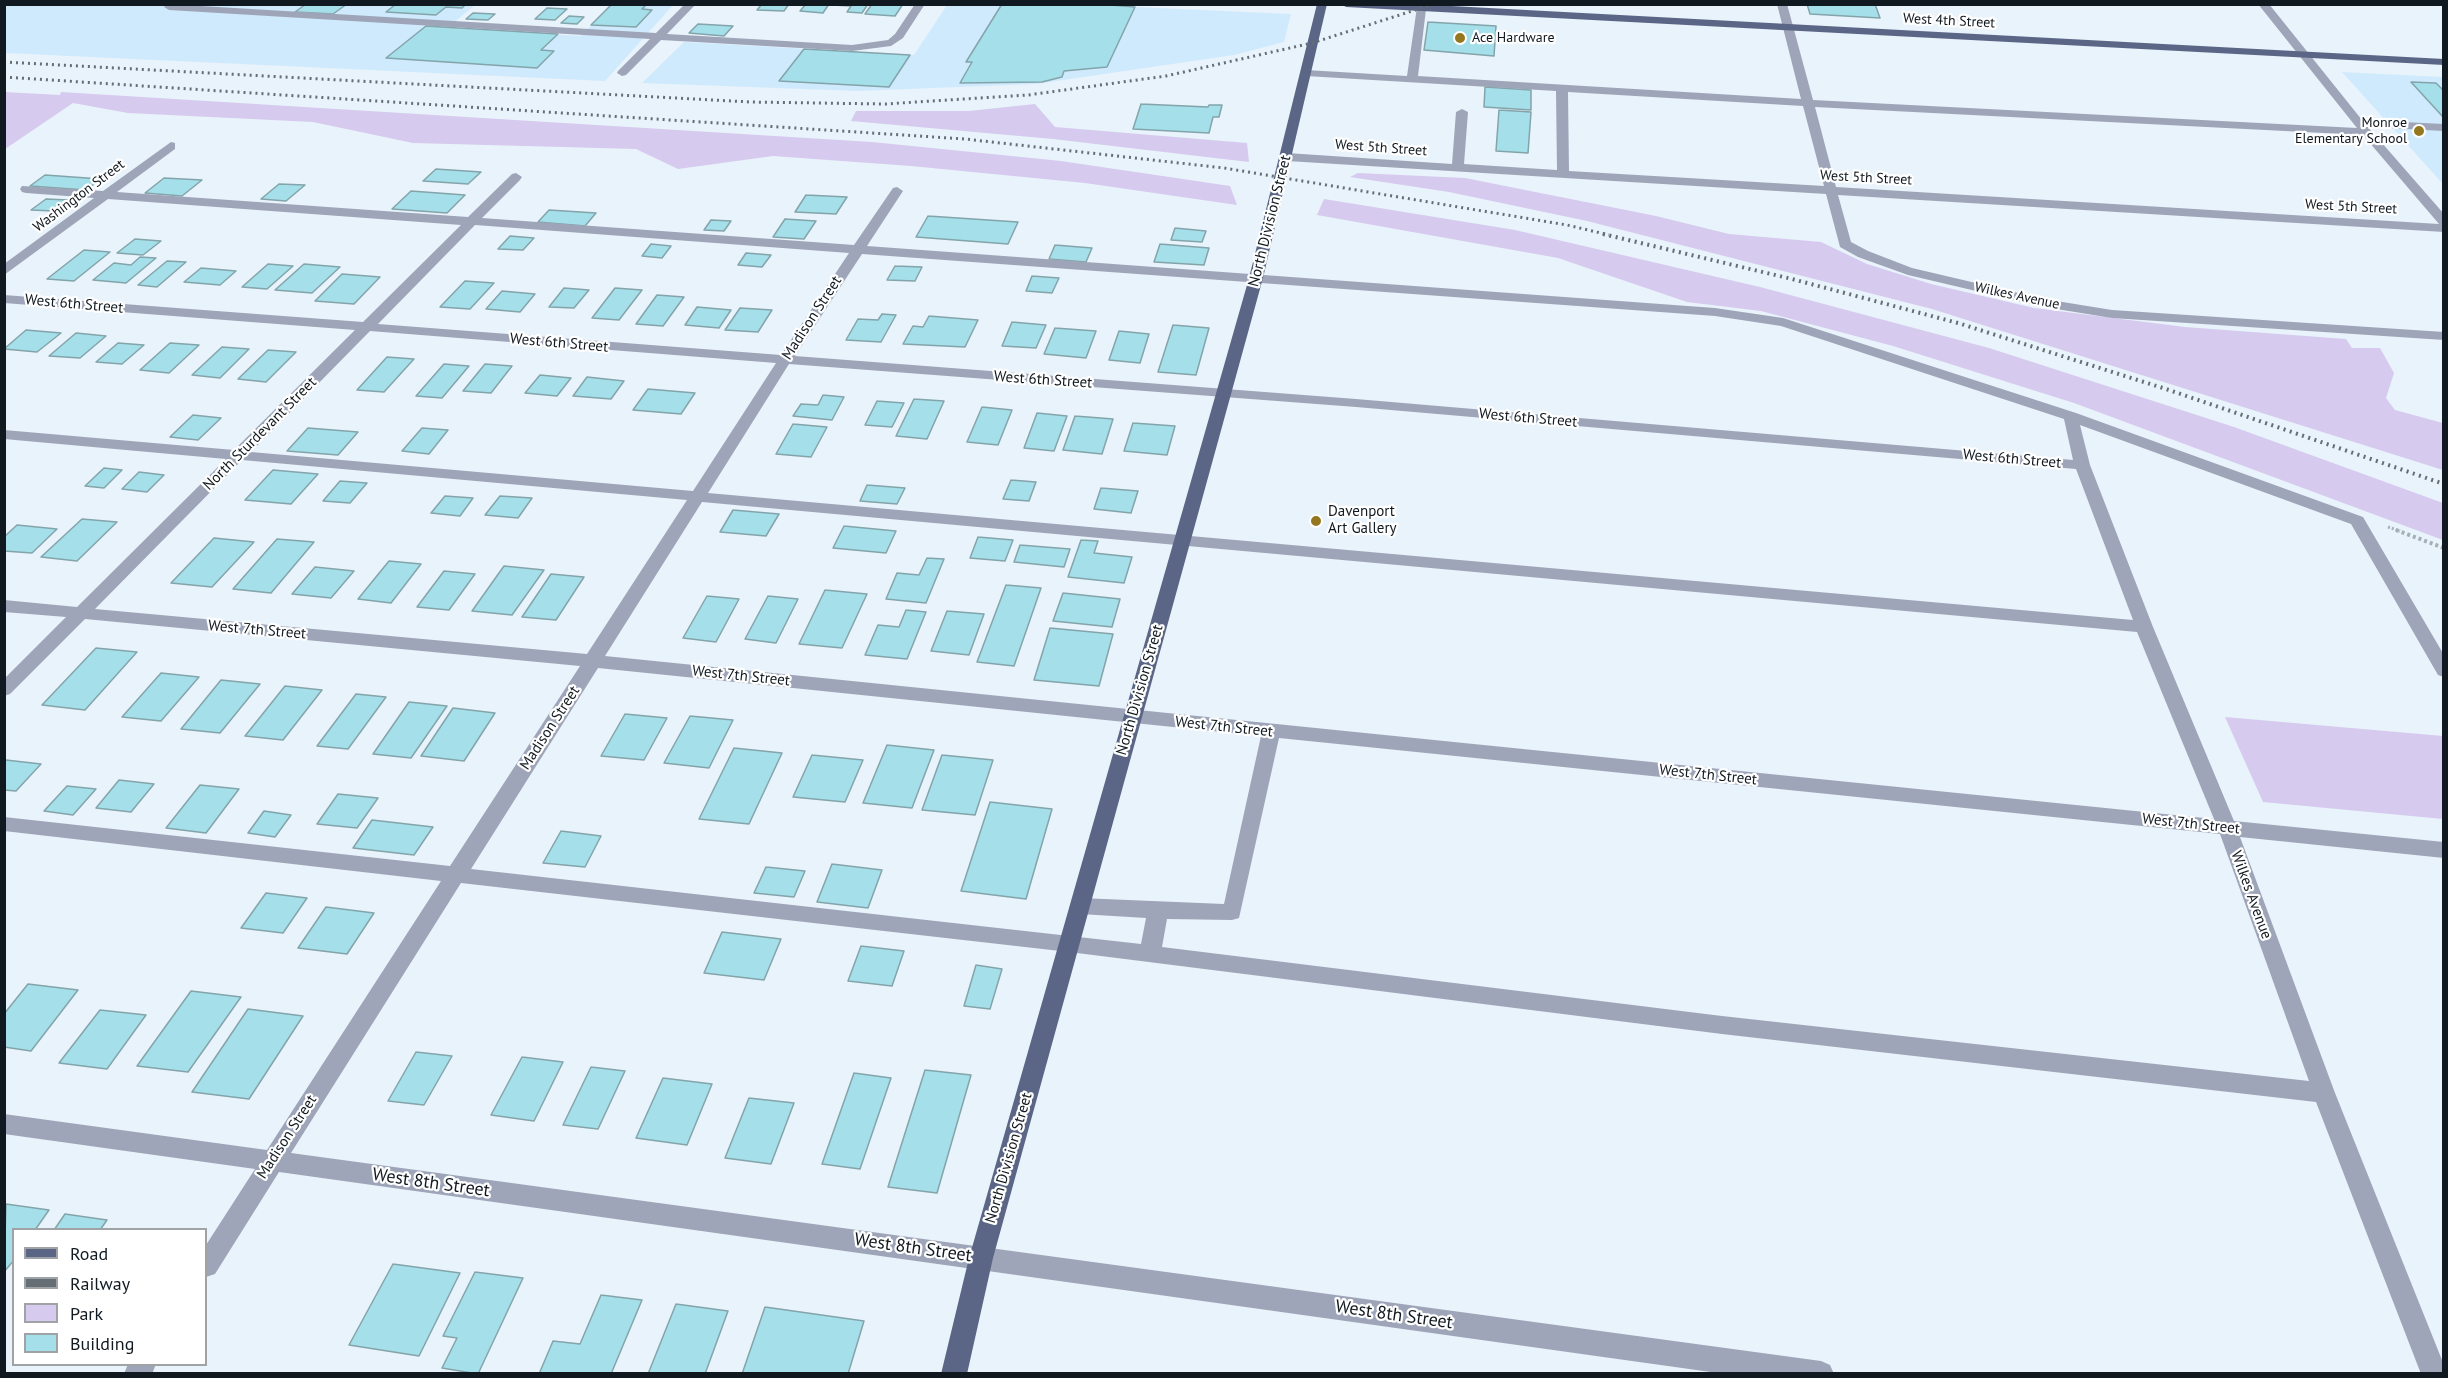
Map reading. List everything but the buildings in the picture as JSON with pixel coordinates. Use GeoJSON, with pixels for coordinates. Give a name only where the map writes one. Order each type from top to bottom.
{"type":"FeatureCollection","features":[{"type":"Feature","properties":{"kind":"main road","name":"North Division Street"},"geometry":{"type":"LineString","coordinates":[[954,1374],[981,1258],[1256,278],[1287,157],[1322,4]]}},
{"type":"Feature","properties":{"kind":"main road","name":"West 4th Street"},"geometry":{"type":"LineString","coordinates":[[1346,4],[2444,62]]}},
{"type":"Feature","properties":{"kind":"street"},"geometry":{"type":"LineString","coordinates":[[350,19],[369,4]]}},
{"type":"Feature","properties":{"kind":"street"},"geometry":{"type":"LineString","coordinates":[[622,73],[691,4]]}},
{"type":"Feature","properties":{"kind":"street"},"geometry":{"type":"LineString","coordinates":[[169,7],[852,48],[874,47],[891,43],[899,36],[920,4]]}},
{"type":"Feature","properties":{"kind":"street","name":"Wilkes Avenue"},"geometry":{"type":"LineString","coordinates":[[1782,4],[1845,244],[1863,254],[1930,277],[2043,303],[2112,314],[2444,336]]}},
{"type":"Feature","properties":{"kind":"street"},"geometry":{"type":"LineString","coordinates":[[2263,4],[2363,128],[2444,222]]}},
{"type":"Feature","properties":{"kind":"street"},"geometry":{"type":"LineString","coordinates":[[1412,80],[1421,9]]}},
{"type":"Feature","properties":{"kind":"street"},"geometry":{"type":"LineString","coordinates":[[1306,73],[1808,103],[2363,128],[2444,128]]}},
{"type":"Feature","properties":{"kind":"street"},"geometry":{"type":"LineString","coordinates":[[1562,89],[1563,175]]}},
{"type":"Feature","properties":{"kind":"street"},"geometry":{"type":"LineString","coordinates":[[1458,168],[1462,112]]}},
{"type":"Feature","properties":{"kind":"street","name":"Washington Street"},"geometry":{"type":"LineString","coordinates":[[4,270],[171,146]]}},
{"type":"Feature","properties":{"kind":"street","name":"West 5th Street"},"geometry":{"type":"LineString","coordinates":[[1287,157],[2444,228]]}},
{"type":"Feature","properties":{"kind":"street","name":"North Sturdevant Street"},"geometry":{"type":"LineString","coordinates":[[4,690],[516,177]]}},
{"type":"Feature","properties":{"kind":"street"},"geometry":{"type":"LineString","coordinates":[[26,189],[1715,312],[1783,322],[2071,416],[2357,521],[2442,666]]}},
{"type":"Feature","properties":{"kind":"street","name":"Madison Street"},"geometry":{"type":"LineString","coordinates":[[207,1264],[784,360],[897,191]]}},
{"type":"Feature","properties":{"kind":"street","name":"West 6th Street"},"geometry":{"type":"LineString","coordinates":[[4,298],[1223,394],[2082,465]]}},
{"type":"Feature","properties":{"kind":"street","name":"Wilkes Avenue"},"geometry":{"type":"LineString","coordinates":[[2071,416],[2082,465],[2144,627],[2227,828],[2324,1093],[2434,1374]]}},
{"type":"Feature","properties":{"kind":"street"},"geometry":{"type":"LineString","coordinates":[[4,434],[2144,627]]}},
{"type":"Feature","properties":{"kind":"street","name":"West 7th Street"},"geometry":{"type":"LineString","coordinates":[[4,606],[593,661],[2444,850]]}},
{"type":"Feature","properties":{"kind":"street"},"geometry":{"type":"LineString","coordinates":[[1080,906],[1158,911],[1232,912],[1271,731]]}},
{"type":"Feature","properties":{"kind":"street"},"geometry":{"type":"LineString","coordinates":[[4,824],[1069,944],[1710,1023],[2324,1093]]}},
{"type":"Feature","properties":{"kind":"street"},"geometry":{"type":"LineString","coordinates":[[1150,954],[1158,911]]}},
{"type":"Feature","properties":{"kind":"street","name":"West 8th Street"},"geometry":{"type":"LineString","coordinates":[[4,1124],[1821,1374]]}},
{"type":"Feature","properties":{"kind":"path"},"geometry":{"type":"LineString","coordinates":[[2357,521],[2375,521],[2444,548]]}},
{"type":"Feature","properties":{"kind":"shaded area"},"geometry":{"type":"Polygon","coordinates":[[[5,5],[475,5],[447,28],[581,36],[610,5],[673,5],[605,81],[5,53],[5,5]]]}},
{"type":"Feature","properties":{"kind":"shaded area"},"geometry":{"type":"Polygon","coordinates":[[[947,5],[1091,5],[1291,14],[1284,42],[1234,55],[1036,84],[857,91],[642,83],[684,42],[914,55],[947,5]]]}},
{"type":"Feature","properties":{"kind":"shaded area","name":"Monroe Elementary School"},"geometry":{"type":"Polygon","coordinates":[[[2342,72],[2443,77],[2443,184],[2342,72]]]}},
{"type":"Feature","properties":{"kind":"green space"},"geometry":{"type":"Polygon","coordinates":[[[4,92],[60,95],[61,92],[872,142],[1061,161],[1230,186],[1237,205],[1085,183],[911,166],[773,156],[678,169],[636,149],[413,143],[313,122],[128,113],[73,103],[5,149],[4,92]]]}},
{"type":"Feature","properties":{"kind":"green space"},"geometry":{"type":"Polygon","coordinates":[[[1035,104],[1055,127],[1247,143],[1249,162],[1053,139],[851,121],[856,111],[969,111],[1035,104]]]}},
{"type":"Feature","properties":{"kind":"green space"},"geometry":{"type":"Polygon","coordinates":[[[1358,173],[1465,178],[1656,216],[1729,234],[1821,242],[1867,264],[1931,284],[2034,308],[2185,327],[2346,339],[2352,348],[2380,348],[2394,373],[2386,398],[2395,410],[2443,423],[2443,470],[1932,309],[1587,221],[1449,192],[1350,177],[1358,173]]]}},
{"type":"Feature","properties":{"kind":"green space"},"geometry":{"type":"Polygon","coordinates":[[[1324,199],[1515,230],[1760,287],[1989,348],[2234,427],[2443,503],[2443,540],[2074,403],[1893,346],[1761,311],[1687,302],[1558,258],[1317,215],[1324,199]]]}},
{"type":"Feature","properties":{"kind":"green space"},"geometry":{"type":"Polygon","coordinates":[[[2225,717],[2443,736],[2443,819],[2263,802],[2225,717]]]}},
{"type":"Feature","properties":{"kind":"railway"},"geometry":{"type":"LineString","coordinates":[[4,62],[750,102],[885,104],[1028,95],[1166,76],[1312,43],[1434,4]]}},
{"type":"Feature","properties":{"kind":"railway"},"geometry":{"type":"LineString","coordinates":[[4,77],[965,139],[1224,168],[1567,225],[1609,235]]}},
{"type":"Feature","properties":{"kind":"railway"},"geometry":{"type":"LineString","coordinates":[[1603,234],[1792,279],[1958,323],[2166,389],[2444,484]]}},
{"type":"Feature","properties":{"kind":"place","name":"Ace Hardware"},"geometry":{"type":"Point","coordinates":[1460,38]}},
{"type":"Feature","properties":{"kind":"place","name":"Monroe Elementary School"},"geometry":{"type":"Point","coordinates":[2419,131]}},
{"type":"Feature","properties":{"kind":"place","name":"Davenport Art Gallery"},"geometry":{"type":"Point","coordinates":[1316,521]}}]}
